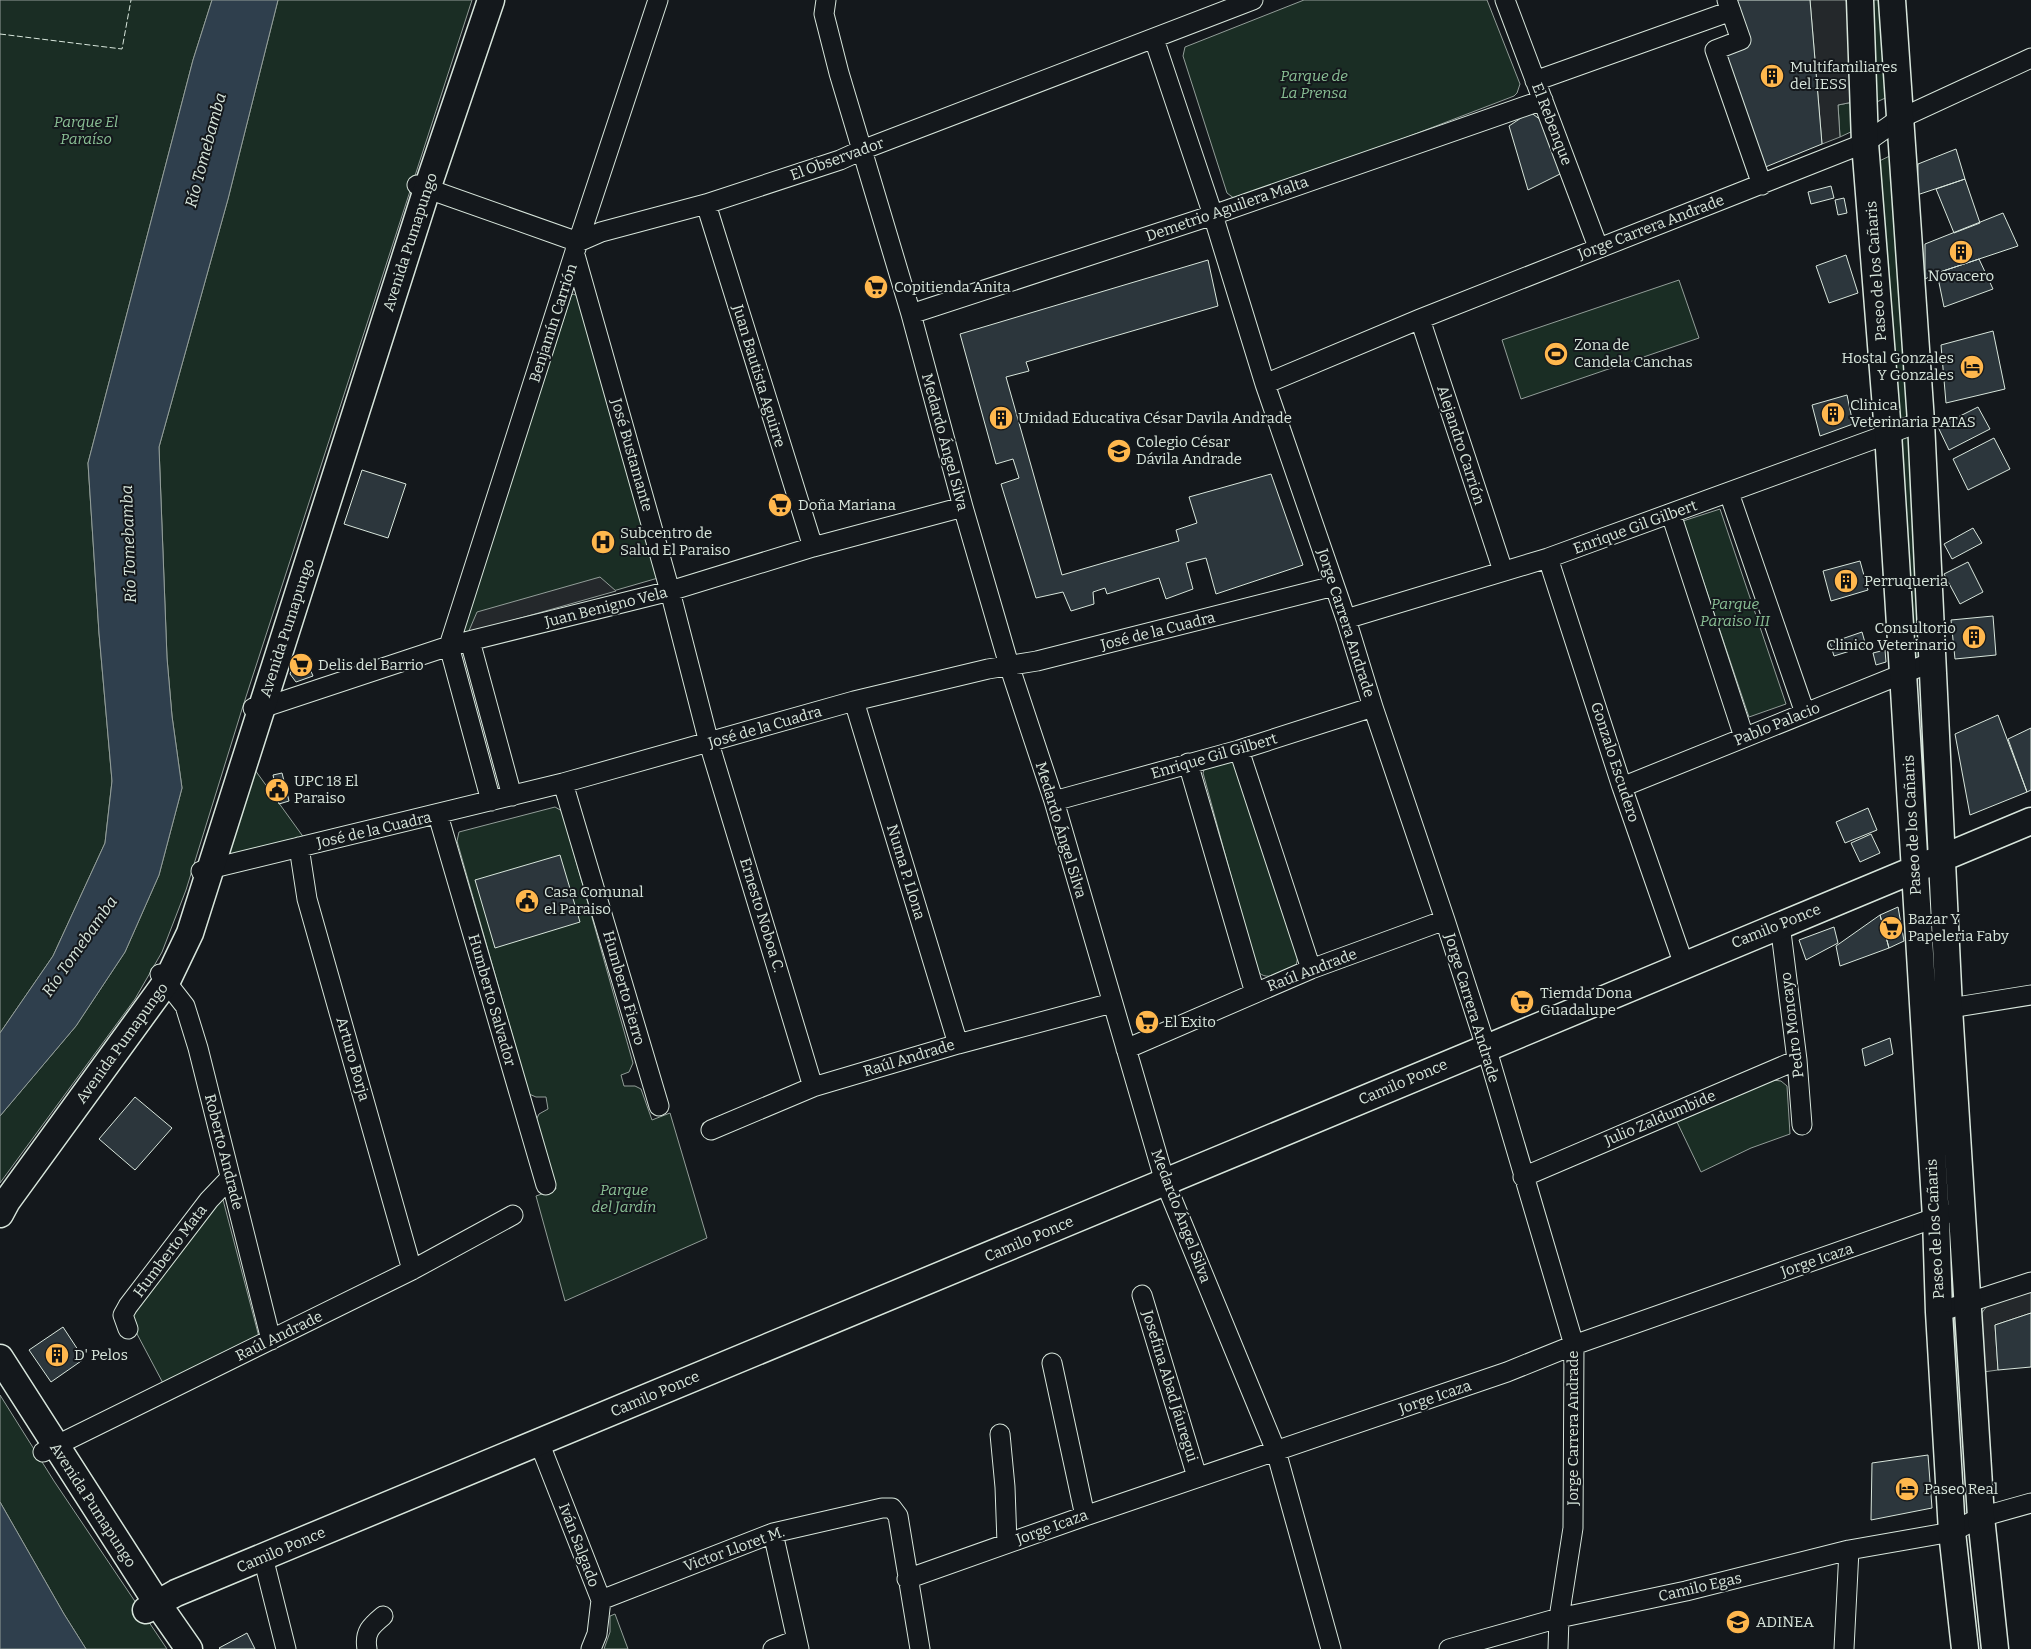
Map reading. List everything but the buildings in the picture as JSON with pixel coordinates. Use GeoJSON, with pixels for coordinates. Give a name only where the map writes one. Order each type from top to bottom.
{"type":"FeatureCollection","features":[{"type":"Feature","properties":{"kind":"main road","name":"Avenida Pumapungo"},"geometry":{"type":"LineString","coordinates":[[0,1214],[7,1201],[163,977],[190,933],[204,870],[421,187],[491,0]]}},
{"type":"Feature","properties":{"kind":"main road","name":"Paseo de los Cañaris"},"geometry":{"type":"LineString","coordinates":[[1860,0],[1865,143],[1888,433],[1936,1218],[1939,1312],[1952,1532],[1964,1649]]}},
{"type":"Feature","properties":{"kind":"main road","name":"Paseo de los Cañaris"},"geometry":{"type":"LineString","coordinates":[[1892,0],[1920,422],[1949,1008],[1961,1209],[1981,1517],[1995,1649]]}},
{"type":"Feature","properties":{"kind":"main road","name":"Camilo Ponce"},"geometry":{"type":"LineString","coordinates":[[151,1607],[176,1593],[2031,821]]}},
{"type":"Feature","properties":{"kind":"main road","name":"Avenida Pumapungo"},"geometry":{"type":"LineString","coordinates":[[0,1358],[48,1449],[151,1607],[189,1649]]}},
{"type":"Feature","properties":{"kind":"street","name":"Benjamín Carrión"},"geometry":{"type":"LineString","coordinates":[[449,646],[576,248],[658,0]]}},
{"type":"Feature","properties":{"kind":"street","name":"Medardo Ángel Silva"},"geometry":{"type":"LineString","coordinates":[[826,0],[824,14],[963,507],[1009,665],[1054,801],[1165,1182],[1276,1451],[1331,1649]]}},
{"type":"Feature","properties":{"kind":"street","name":"El Observador"},"geometry":{"type":"LineString","coordinates":[[576,248],[601,232],[706,204],[840,160],[1253,0]]}},
{"type":"Feature","properties":{"kind":"street","name":"El Rebenque"},"geometry":{"type":"LineString","coordinates":[[1505,0],[1598,247]]}},
{"type":"Feature","properties":{"kind":"street"},"geometry":{"type":"LineString","coordinates":[[1535,81],[1729,6],[1741,40],[1715,50],[1762,185]]}},
{"type":"Feature","properties":{"kind":"street","name":"Jorge Carrera Andrade"},"geometry":{"type":"LineString","coordinates":[[1154,39],[1213,215],[1265,384],[1346,619],[1373,707],[1486,1047],[1574,1345],[1573,1528],[1559,1618],[1558,1649]]}},
{"type":"Feature","properties":{"kind":"street","name":"Jorge Carrera Andrade"},"geometry":{"type":"LineString","coordinates":[[1265,384],[1598,247],[1762,185],[1865,143],[1899,119],[2031,58]]}},
{"type":"Feature","properties":{"kind":"street","name":"Demetrio Aguilera Malta"},"geometry":{"type":"LineString","coordinates":[[910,314],[1213,215],[1542,100]]}},
{"type":"Feature","properties":{"kind":"street"},"geometry":{"type":"LineString","coordinates":[[421,187],[576,248]]}},
{"type":"Feature","properties":{"kind":"street","name":"Juan Bautista Aguirre"},"geometry":{"type":"LineString","coordinates":[[706,204],[813,547]]}},
{"type":"Feature","properties":{"kind":"street","name":"José Bustamante"},"geometry":{"type":"LineString","coordinates":[[576,248],[670,591],[709,743]]}},
{"type":"Feature","properties":{"kind":"street","name":"Alejandro Carrión"},"geometry":{"type":"LineString","coordinates":[[1420,319],[1503,571]]}},
{"type":"Feature","properties":{"kind":"street","name":"Enrique Gil Gilbert"},"geometry":{"type":"LineString","coordinates":[[1346,619],[1548,558],[1920,422]]}},
{"type":"Feature","properties":{"kind":"street"},"geometry":{"type":"LineString","coordinates":[[1729,492],[1804,713]]}},
{"type":"Feature","properties":{"kind":"street","name":"Juan Benigno Vela"},"geometry":{"type":"LineString","coordinates":[[256,708],[449,646],[670,591],[813,547],[963,507]]}},
{"type":"Feature","properties":{"kind":"street"},"geometry":{"type":"LineString","coordinates":[[1671,514],[1744,737]]}},
{"type":"Feature","properties":{"kind":"street","name":"Gonzalo Escudero"},"geometry":{"type":"LineString","coordinates":[[1548,558],[1622,787],[1684,964]]}},
{"type":"Feature","properties":{"kind":"street","name":"José de la Cuadra"},"geometry":{"type":"LineString","coordinates":[[204,870],[563,784],[854,701],[1009,665],[1037,661],[1334,586]]}},
{"type":"Feature","properties":{"kind":"street"},"geometry":{"type":"LineString","coordinates":[[470,641],[512,796]]}},
{"type":"Feature","properties":{"kind":"street"},"geometry":{"type":"LineString","coordinates":[[449,646],[491,801]]}},
{"type":"Feature","properties":{"kind":"street","name":"Pablo Palacio"},"geometry":{"type":"LineString","coordinates":[[1622,787],[1932,662]]}},
{"type":"Feature","properties":{"kind":"street","name":"Numa P. Llona"},"geometry":{"type":"LineString","coordinates":[[854,701],[958,1044]]}},
{"type":"Feature","properties":{"kind":"street","name":"Enrique Gil Gilbert"},"geometry":{"type":"LineString","coordinates":[[1054,801],[1239,750],[1373,707]]}},
{"type":"Feature","properties":{"kind":"street","name":"Ernesto Noboa C."},"geometry":{"type":"LineString","coordinates":[[709,743],[813,1087]]}},
{"type":"Feature","properties":{"kind":"street"},"geometry":{"type":"LineString","coordinates":[[1239,750],[1312,969]]}},
{"type":"Feature","properties":{"kind":"street"},"geometry":{"type":"LineString","coordinates":[[1188,763],[1255,993]]}},
{"type":"Feature","properties":{"kind":"street","name":"Humberto Fierro"},"geometry":{"type":"LineString","coordinates":[[563,784],[658,1106]]}},
{"type":"Feature","properties":{"kind":"street","name":"Humberto Salvador"},"geometry":{"type":"LineString","coordinates":[[438,814],[546,1185]]}},
{"type":"Feature","properties":{"kind":"street","name":"Arturo Borja"},"geometry":{"type":"LineString","coordinates":[[299,847],[307,899],[412,1270]]}},
{"type":"Feature","properties":{"kind":"street","name":"Raúl Andrade"},"geometry":{"type":"LineString","coordinates":[[1126,1049],[1312,969],[1445,920]]}},
{"type":"Feature","properties":{"kind":"street","name":"Pedro Moncayo"},"geometry":{"type":"LineString","coordinates":[[1780,924],[1797,1060],[1802,1125]]}},
{"type":"Feature","properties":{"kind":"street","name":"Roberto Andrade"},"geometry":{"type":"LineString","coordinates":[[163,977],[185,1006],[198,1048],[271,1340]]}},
{"type":"Feature","properties":{"kind":"street"},"geometry":{"type":"LineString","coordinates":[[1922,1013],[2031,995]]}},
{"type":"Feature","properties":{"kind":"street","name":"Raúl Andrade"},"geometry":{"type":"LineString","coordinates":[[711,1130],[813,1087],[958,1044],[1112,1003]]}},
{"type":"Feature","properties":{"kind":"street","name":"Julio Zaldumbide"},"geometry":{"type":"LineString","coordinates":[[1523,1177],[1797,1060]]}},
{"type":"Feature","properties":{"kind":"street","name":"Humberto Mata"},"geometry":{"type":"LineString","coordinates":[[128,1330],[123,1315],[128,1306],[209,1200],[230,1178]]}},
{"type":"Feature","properties":{"kind":"street","name":"Jorge Icaza"},"geometry":{"type":"LineString","coordinates":[[907,1579],[1197,1477],[1507,1372],[1574,1345],[1961,1209]]}},
{"type":"Feature","properties":{"kind":"street","name":"Raúl Andrade"},"geometry":{"type":"LineString","coordinates":[[48,1449],[412,1270],[513,1215]]}},
{"type":"Feature","properties":{"kind":"street"},"geometry":{"type":"LineString","coordinates":[[1939,1312],[2031,1282]]}},
{"type":"Feature","properties":{"kind":"street","name":"Josefina Abad Jáuregui"},"geometry":{"type":"LineString","coordinates":[[1142,1295],[1197,1477]]}},
{"type":"Feature","properties":{"kind":"street"},"geometry":{"type":"LineString","coordinates":[[1052,1363],[1086,1516]]}},
{"type":"Feature","properties":{"kind":"street"},"geometry":{"type":"LineString","coordinates":[[1000,1434],[1005,1487],[1007,1543]]}},
{"type":"Feature","properties":{"kind":"street","name":"Iván Salgado"},"geometry":{"type":"LineString","coordinates":[[539,1442],[601,1600],[597,1634],[591,1649]]}},
{"type":"Feature","properties":{"kind":"street","name":"Camilo Egas"},"geometry":{"type":"LineString","coordinates":[[1449,1649],[1559,1618],[1686,1591],[1850,1550],[1952,1532],[1981,1517],[2031,1503]]}},
{"type":"Feature","properties":{"kind":"street","name":"Victor Lloret M."},"geometry":{"type":"LineString","coordinates":[[601,1600],[773,1533],[882,1508],[892,1508],[898,1516],[907,1579]]}},
{"type":"Feature","properties":{"kind":"street"},"geometry":{"type":"LineString","coordinates":[[773,1533],[798,1644],[773,1649]]}},
{"type":"Feature","properties":{"kind":"street"},"geometry":{"type":"LineString","coordinates":[[1844,1649],[1850,1550]]}},
{"type":"Feature","properties":{"kind":"street"},"geometry":{"type":"LineString","coordinates":[[263,1557],[286,1649]]}},
{"type":"Feature","properties":{"kind":"street"},"geometry":{"type":"LineString","coordinates":[[907,1579],[920,1649]]}},
{"type":"Feature","properties":{"kind":"street"},"geometry":{"type":"LineString","coordinates":[[367,1649],[365,1640],[368,1628],[383,1616]]}},
{"type":"Feature","properties":{"kind":"green space","name":"Parque El Paraíso"},"geometry":{"type":"Polygon","coordinates":[[[0,0],[212,0],[193,60],[88,463],[99,633],[112,781],[105,843],[53,956],[0,1033],[0,0]]]}},
{"type":"Feature","properties":{"kind":"green space"},"geometry":{"type":"Polygon","coordinates":[[[278,0],[472,0],[243,706],[186,890],[162,952],[135,999],[0,1183],[0,1116],[76,1026],[125,952],[159,875],[182,788],[172,716],[167,658],[159,447],[228,199],[278,0]]]}},
{"type":"Feature","properties":{"kind":"green space","name":"Parque de La Prensa"},"geometry":{"type":"Polygon","coordinates":[[[1304,0],[1487,0],[1520,84],[1517,93],[1514,96],[1241,201],[1235,199],[1227,193],[1183,56],[1185,47],[1304,0]]]}},
{"type":"Feature","properties":{"kind":"green space"},"geometry":{"type":"Polygon","coordinates":[[[1863,0],[1889,0],[1894,94],[1868,106],[1863,0]]]}},
{"type":"Feature","properties":{"kind":"green space"},"geometry":{"type":"Polygon","coordinates":[[[1853,102],[1855,130],[1840,137],[1838,105],[1853,102]]]}},
{"type":"Feature","properties":{"kind":"green space"},"geometry":{"type":"Polygon","coordinates":[[[1898,152],[1917,420],[1891,428],[1871,165],[1898,152]]]}},
{"type":"Feature","properties":{"kind":"green space"},"geometry":{"type":"Polygon","coordinates":[[[1679,280],[1699,338],[1521,399],[1502,340],[1679,280]]]}},
{"type":"Feature","properties":{"kind":"green space"},"geometry":{"type":"Polygon","coordinates":[[[573,294],[578,296],[658,578],[468,633],[462,633],[571,296],[573,294]]]}},
{"type":"Feature","properties":{"kind":"green space"},"geometry":{"type":"Polygon","coordinates":[[[1919,427],[1928,659],[1905,669],[1891,437],[1919,427]]]}},
{"type":"Feature","properties":{"kind":"green space","name":"Parque Paraiso III"},"geometry":{"type":"Polygon","coordinates":[[[1720,509],[1786,704],[1749,717],[1683,521],[1720,509]]]}},
{"type":"Feature","properties":{"kind":"green space"},"geometry":{"type":"Polygon","coordinates":[[[1225,759],[1233,762],[1298,956],[1296,966],[1274,975],[1264,976],[1256,968],[1203,773],[1205,767],[1225,759]]]}},
{"type":"Feature","properties":{"kind":"green space"},"geometry":{"type":"Polygon","coordinates":[[[255,770],[307,842],[227,855],[255,770]]]}},
{"type":"Feature","properties":{"kind":"green space","name":"Parque del Jardín"},"geometry":{"type":"Polygon","coordinates":[[[555,807],[562,811],[633,1063],[629,1072],[621,1075],[624,1086],[635,1086],[641,1089],[652,1120],[670,1113],[707,1238],[565,1301],[536,1196],[556,1189],[536,1120],[539,1114],[548,1109],[546,1097],[536,1097],[529,1094],[457,841],[459,832],[555,807]]]}},
{"type":"Feature","properties":{"kind":"green space"},"geometry":{"type":"Polygon","coordinates":[[[1773,1080],[1781,1081],[1787,1086],[1790,1134],[1751,1148],[1701,1172],[1677,1122],[1773,1080]]]}},
{"type":"Feature","properties":{"kind":"green space"},"geometry":{"type":"Polygon","coordinates":[[[222,1196],[259,1337],[164,1385],[127,1315],[222,1196]]]}},
{"type":"Feature","properties":{"kind":"green space"},"geometry":{"type":"Polygon","coordinates":[[[0,1395],[54,1481],[167,1649],[86,1649],[0,1502],[0,1395]]]}},
{"type":"Feature","properties":{"kind":"green space"},"geometry":{"type":"Polygon","coordinates":[[[615,1614],[628,1649],[604,1649],[610,1632],[610,1616],[615,1614]]]}},
{"type":"Feature","properties":{"kind":"shaded area"},"geometry":{"type":"Polygon","coordinates":[[[1810,0],[1846,0],[1847,5],[1853,102],[1838,105],[1840,137],[1822,144],[1810,0]]]}},
{"type":"Feature","properties":{"kind":"shaded area"},"geometry":{"type":"Polygon","coordinates":[[[600,577],[616,591],[468,633],[477,612],[600,577]]]}},
{"type":"Feature","properties":{"kind":"shaded area"},"geometry":{"type":"Polygon","coordinates":[[[2031,1291],[2031,1313],[1995,1325],[1998,1370],[1983,1372],[1981,1314],[1987,1306],[2031,1291]]]}},
{"type":"Feature","properties":{"kind":"water","name":"Río Tomebamba"},"geometry":{"type":"Polygon","coordinates":[[[212,0],[278,0],[228,199],[159,447],[167,658],[172,716],[182,788],[159,875],[125,952],[76,1026],[0,1116],[0,1033],[53,956],[105,843],[112,781],[99,633],[88,463],[193,60],[212,0]]]}},
{"type":"Feature","properties":{"kind":"water"},"geometry":{"type":"Polygon","coordinates":[[[0,1502],[64,1614],[86,1649],[0,1649],[0,1502]]]}},
{"type":"Feature","properties":{"kind":"fence"},"geometry":{"type":"LineString","coordinates":[[0,34],[122,49],[131,0]]}},
{"type":"Feature","properties":{"kind":"place","name":"Multifamiliares del IESS"},"geometry":{"type":"Point","coordinates":[1772,76]}},
{"type":"Feature","properties":{"kind":"place","name":"Novacero"},"geometry":{"type":"Point","coordinates":[1961,252]}},
{"type":"Feature","properties":{"kind":"place","name":"Copitienda Anita"},"geometry":{"type":"Point","coordinates":[876,287]}},
{"type":"Feature","properties":{"kind":"place","name":"Zona de Candela Canchas"},"geometry":{"type":"Point","coordinates":[1556,354]}},
{"type":"Feature","properties":{"kind":"place","name":"Hostal Gonzales Y Gonzales"},"geometry":{"type":"Point","coordinates":[1972,367]}},
{"type":"Feature","properties":{"kind":"place","name":"Clinica Veterinaria PATAS"},"geometry":{"type":"Point","coordinates":[1833,414]}},
{"type":"Feature","properties":{"kind":"place","name":"Unidad Educativa César Davila Andrade"},"geometry":{"type":"Point","coordinates":[1001,418]}},
{"type":"Feature","properties":{"kind":"place","name":"Colegio César Dávila Andrade"},"geometry":{"type":"Point","coordinates":[1119,451]}},
{"type":"Feature","properties":{"kind":"place","name":"Doña Mariana"},"geometry":{"type":"Point","coordinates":[780,505]}},
{"type":"Feature","properties":{"kind":"place","name":"Subcentro de Salud El Paraiso"},"geometry":{"type":"Point","coordinates":[603,542]}},
{"type":"Feature","properties":{"kind":"place","name":"Perruqueria"},"geometry":{"type":"Point","coordinates":[1846,581]}},
{"type":"Feature","properties":{"kind":"place","name":"Consultorio Clinico Veterinario"},"geometry":{"type":"Point","coordinates":[1974,637]}},
{"type":"Feature","properties":{"kind":"place","name":"Delis del Barrio"},"geometry":{"type":"Point","coordinates":[301,665]}},
{"type":"Feature","properties":{"kind":"place","name":"UPC 18 El Paraiso"},"geometry":{"type":"Point","coordinates":[277,790]}},
{"type":"Feature","properties":{"kind":"place","name":"Casa Comunal el Paraiso"},"geometry":{"type":"Point","coordinates":[527,901]}},
{"type":"Feature","properties":{"kind":"place","name":"Bazar Y Papeleria Faby"},"geometry":{"type":"Point","coordinates":[1891,928]}},
{"type":"Feature","properties":{"kind":"place","name":"Tiemda Dona Guadalupe"},"geometry":{"type":"Point","coordinates":[1522,1002]}},
{"type":"Feature","properties":{"kind":"place","name":"El Exito"},"geometry":{"type":"Point","coordinates":[1147,1022]}},
{"type":"Feature","properties":{"kind":"place","name":"D' Pelos"},"geometry":{"type":"Point","coordinates":[57,1355]}},
{"type":"Feature","properties":{"kind":"place","name":"Paseo Real"},"geometry":{"type":"Point","coordinates":[1907,1489]}},
{"type":"Feature","properties":{"kind":"place","name":"ADINEA"},"geometry":{"type":"Point","coordinates":[1738,1622]}}]}
